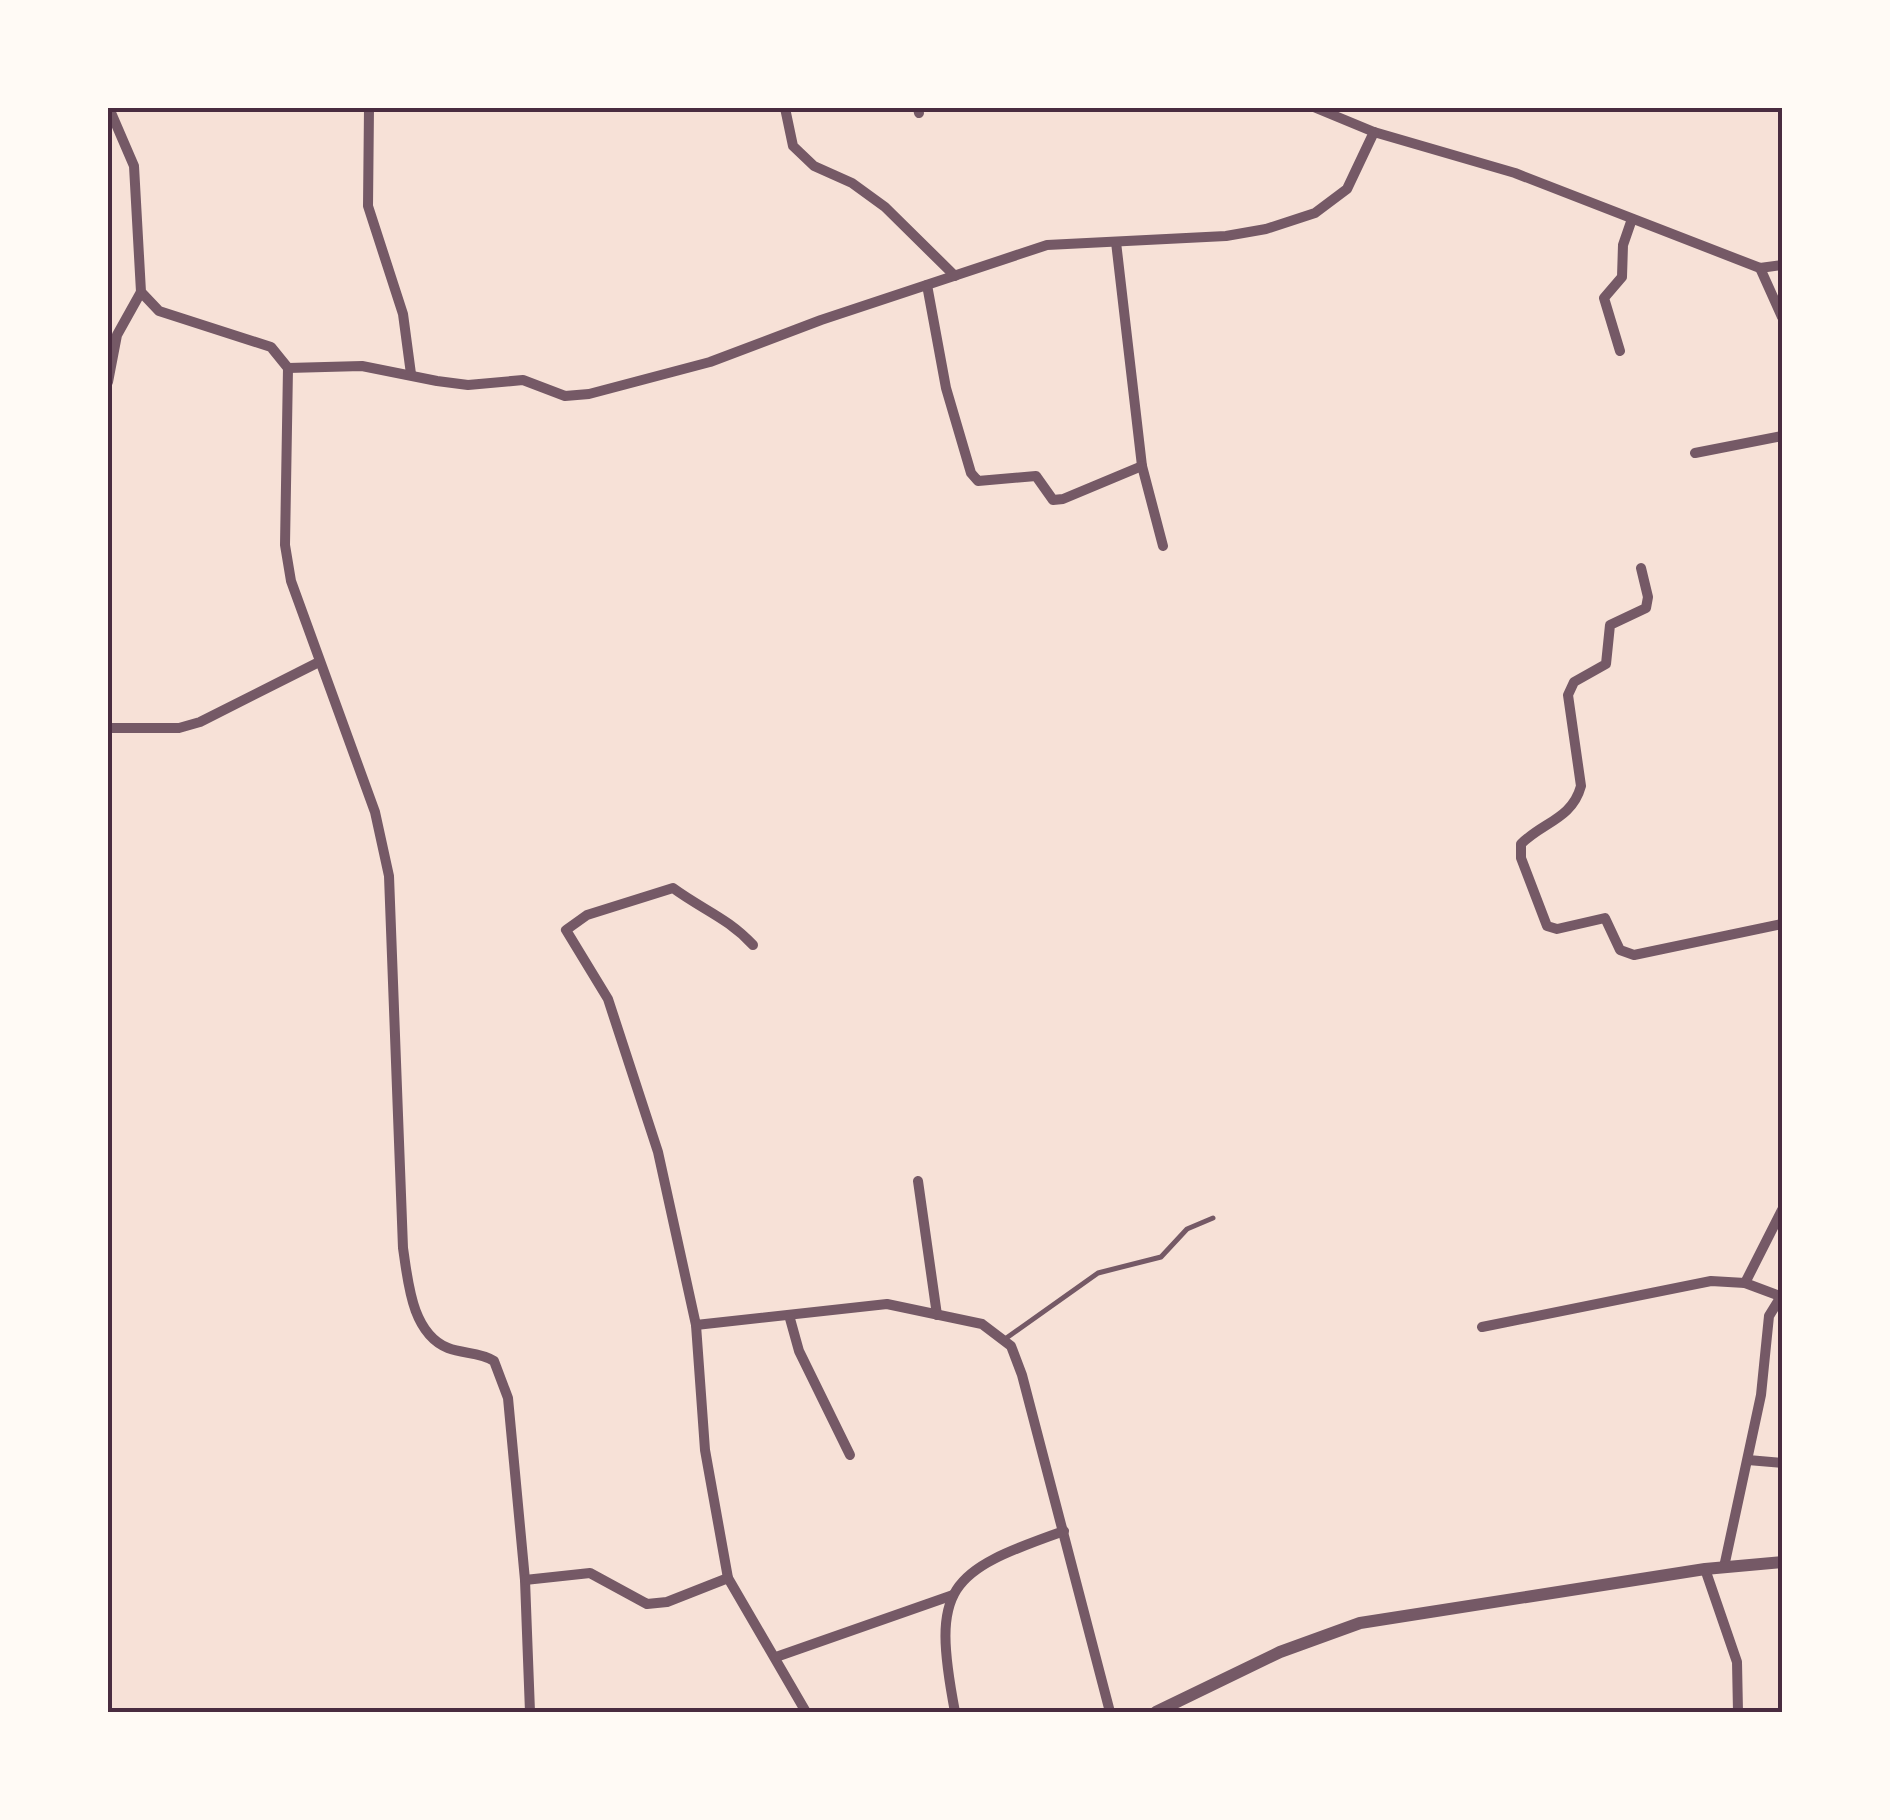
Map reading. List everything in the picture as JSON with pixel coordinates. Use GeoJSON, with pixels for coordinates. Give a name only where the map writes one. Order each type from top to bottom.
{"type":"FeatureCollection","features":[{"type":"Feature","properties":{"kind":"street"},"geometry":{"type":"LineString","coordinates":[[108,382],[117,335],[141,292],[134,166],[109,108]]}},
{"type":"Feature","properties":{"kind":"street"},"geometry":{"type":"LineString","coordinates":[[369,108],[368,206],[403,314],[411,374]]}},
{"type":"Feature","properties":{"kind":"street"},"geometry":{"type":"LineString","coordinates":[[785,108],[793,146],[814,166],[852,182],[885,207],[956,276]]}},
{"type":"Feature","properties":{"kind":"street"},"geometry":{"type":"LineString","coordinates":[[1316,108],[1374,132],[1515,174],[1760,268],[1782,266]]}},
{"type":"Feature","properties":{"kind":"street"},"geometry":{"type":"LineString","coordinates":[[288,368],[362,366],[468,385],[522,380],[566,396],[589,394],[710,362],[1048,246],[1226,236],[1266,229],[1315,213],[1347,189],[1374,132]]}},
{"type":"Feature","properties":{"kind":"street"},"geometry":{"type":"LineString","coordinates":[[1620,351],[1604,298],[1622,277],[1623,245],[1632,219]]}},
{"type":"Feature","properties":{"kind":"street"},"geometry":{"type":"LineString","coordinates":[[1116,242],[1142,466],[1162,546]]}},
{"type":"Feature","properties":{"kind":"street"},"geometry":{"type":"LineString","coordinates":[[1760,268],[1782,317]]}},
{"type":"Feature","properties":{"kind":"street"},"geometry":{"type":"LineString","coordinates":[[927,286],[946,388],[971,473],[978,481],[1036,476],[1053,500],[1063,500],[1142,466]]}},
{"type":"Feature","properties":{"kind":"street"},"geometry":{"type":"LineString","coordinates":[[141,292],[159,311],[271,347],[288,368],[285,544],[291,582],[317,662],[376,812],[389,876],[403,1248],[409,1285],[417,1312],[438,1341],[485,1355],[500,1373],[508,1398],[524,1580],[530,1712]]}},
{"type":"Feature","properties":{"kind":"street"},"geometry":{"type":"LineString","coordinates":[[1696,453],[1782,436]]}},
{"type":"Feature","properties":{"kind":"street"},"geometry":{"type":"LineString","coordinates":[[1642,568],[1648,597],[1646,608],[1610,625],[1606,664],[1574,682],[1568,694],[1581,786],[1578,800],[1562,818],[1521,844],[1521,858],[1547,926],[1558,929],[1605,918],[1620,950],[1634,955],[1782,924]]}},
{"type":"Feature","properties":{"kind":"street"},"geometry":{"type":"LineString","coordinates":[[108,728],[179,728],[200,722],[317,662]]}},
{"type":"Feature","properties":{"kind":"street"},"geometry":{"type":"LineString","coordinates":[[754,946],[730,920],[704,910],[673,888],[586,915],[566,930],[608,999],[636,1075],[696,1326],[705,1450],[728,1578],[806,1712]]}},
{"type":"Feature","properties":{"kind":"street"},"geometry":{"type":"LineString","coordinates":[[918,1181],[937,1315]]}},
{"type":"Feature","properties":{"kind":"street"},"geometry":{"type":"LineString","coordinates":[[1745,1283],[1782,1210]]}},
{"type":"Feature","properties":{"kind":"street"},"geometry":{"type":"LineString","coordinates":[[1482,1327],[1684,1284],[1745,1283],[1781,1295],[1764,1342],[1761,1395],[1724,1567]]}},
{"type":"Feature","properties":{"kind":"street"},"geometry":{"type":"LineString","coordinates":[[696,1326],[862,1304],[982,1324],[1004,1339],[1022,1375],[1110,1712]]}},
{"type":"Feature","properties":{"kind":"street"},"geometry":{"type":"LineString","coordinates":[[789,1315],[800,1351],[850,1455]]}},
{"type":"Feature","properties":{"kind":"street"},"geometry":{"type":"LineString","coordinates":[[1748,1460],[1782,1463]]}},
{"type":"Feature","properties":{"kind":"street"},"geometry":{"type":"LineString","coordinates":[[955,1712],[944,1616],[953,1595],[992,1556],[1064,1531]]}},
{"type":"Feature","properties":{"kind":"street"},"geometry":{"type":"LineString","coordinates":[[1156,1712],[1280,1652],[1360,1623],[1724,1567],[1782,1562]]}},
{"type":"Feature","properties":{"kind":"street"},"geometry":{"type":"LineString","coordinates":[[1705,1570],[1737,1662],[1738,1712]]}},
{"type":"Feature","properties":{"kind":"street"},"geometry":{"type":"LineString","coordinates":[[524,1580],[590,1573],[647,1604],[668,1602],[728,1578]]}},
{"type":"Feature","properties":{"kind":"street"},"geometry":{"type":"LineString","coordinates":[[776,1657],[953,1595]]}},
{"type":"Feature","properties":{"kind":"lane"},"geometry":{"type":"LineString","coordinates":[[1004,1339],[1098,1274],[1160,1257],[1187,1228],[1213,1218]]}}]}
